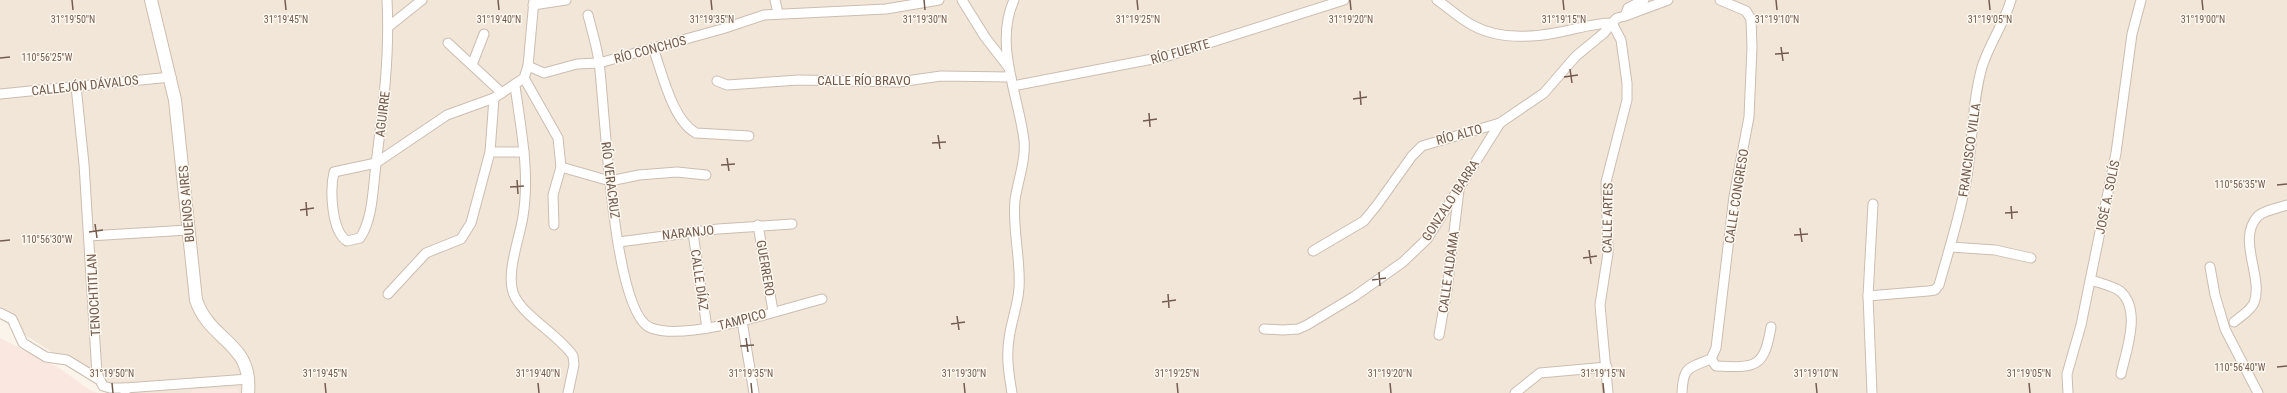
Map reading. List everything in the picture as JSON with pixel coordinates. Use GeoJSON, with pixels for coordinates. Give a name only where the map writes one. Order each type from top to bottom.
{"type":"FeatureCollection","features":[{"type":"Feature","properties":{"kind":"street","name":"BUENOS AIRES"},"geometry":{"type":"LineString","coordinates":[[150,0],[170,77],[178,127],[192,274],[199,308],[206,321],[229,342],[244,359],[249,379],[248,393]]}},
{"type":"Feature","properties":{"kind":"street","name":"AGUIRRE"},"geometry":{"type":"LineString","coordinates":[[376,163],[334,172],[333,211],[342,238],[347,241],[360,238],[366,228],[376,163],[384,104],[388,27],[387,0]]}},
{"type":"Feature","properties":{"kind":"street"},"geometry":{"type":"LineString","coordinates":[[388,27],[422,0]]}},
{"type":"Feature","properties":{"kind":"street"},"geometry":{"type":"LineString","coordinates":[[376,163],[447,115],[498,95],[515,86],[524,78],[528,66],[533,2],[566,0]]}},
{"type":"Feature","properties":{"kind":"street"},"geometry":{"type":"LineString","coordinates":[[775,0],[778,13]]}},
{"type":"Feature","properties":{"kind":"street","name":"RÍO CONCHOS"},"geometry":{"type":"LineString","coordinates":[[528,66],[544,73],[577,64],[599,63],[722,29],[756,17],[778,13],[886,9],[939,0]]}},
{"type":"Feature","properties":{"kind":"street"},"geometry":{"type":"LineString","coordinates":[[962,0],[985,36],[1009,68]]}},
{"type":"Feature","properties":{"kind":"street"},"geometry":{"type":"LineString","coordinates":[[1012,393],[1008,362],[1009,338],[1019,288],[1015,201],[1024,156],[1024,140],[1009,68],[1006,26],[1008,14],[1014,0]]}},
{"type":"Feature","properties":{"kind":"street","name":"RÍO FUERTE"},"geometry":{"type":"LineString","coordinates":[[1012,81],[1168,56],[1344,0]]}},
{"type":"Feature","properties":{"kind":"street"},"geometry":{"type":"LineString","coordinates":[[1437,0],[1473,26],[1489,32],[1519,37],[1555,34],[1593,25],[1612,23],[1617,18],[1668,0]]}},
{"type":"Feature","properties":{"kind":"street"},"geometry":{"type":"LineString","coordinates":[[1625,16],[1628,8],[1644,0]]}},
{"type":"Feature","properties":{"kind":"street","name":"CALLE CONGRESO"},"geometry":{"type":"LineString","coordinates":[[1711,359],[1716,348],[1734,196],[1749,117],[1752,47],[1751,19],[1746,11],[1720,0]]}},
{"type":"Feature","properties":{"kind":"street","name":"FRANCISCO VILLA"},"geometry":{"type":"LineString","coordinates":[[1868,296],[1935,290],[1939,285],[1951,247],[1968,174],[1977,92],[1982,67],[1990,46],[2001,28],[2011,0]]}},
{"type":"Feature","properties":{"kind":"street","name":"JOSÉ A. SOLÍS"},"geometry":{"type":"LineString","coordinates":[[2068,393],[2067,374],[2069,361],[2081,325],[2116,153],[2132,34],[2141,0]]}},
{"type":"Feature","properties":{"kind":"street","name":"RÍO VERACRUZ"},"geometry":{"type":"LineString","coordinates":[[588,15],[599,63],[610,181],[627,287],[633,306],[645,325],[660,330]]}},
{"type":"Feature","properties":{"kind":"street","name":"RÍO ALTO"},"geometry":{"type":"LineString","coordinates":[[1313,251],[1357,226],[1370,214],[1412,156],[1422,146],[1500,123],[1544,93],[1576,56],[1604,33],[1612,23]]}},
{"type":"Feature","properties":{"kind":"street","name":"CALLE ARTES"},"geometry":{"type":"LineString","coordinates":[[1608,393],[1607,367],[1600,305],[1608,247],[1606,182],[1627,100],[1627,83],[1621,40],[1612,23]]}},
{"type":"Feature","properties":{"kind":"street"},"geometry":{"type":"LineString","coordinates":[[472,65],[484,34]]}},
{"type":"Feature","properties":{"kind":"street"},"geometry":{"type":"LineString","coordinates":[[388,294],[426,253],[461,239],[471,223],[490,152],[498,95],[472,65],[448,43]]}},
{"type":"Feature","properties":{"kind":"street"},"geometry":{"type":"LineString","coordinates":[[653,48],[675,106],[690,129],[696,133],[749,136]]}},
{"type":"Feature","properties":{"kind":"street","name":"CALLE RÍO BRAVO"},"geometry":{"type":"LineString","coordinates":[[717,81],[727,85],[799,80],[899,82],[941,76],[1012,81]]}},
{"type":"Feature","properties":{"kind":"street","name":"CALLEJÓN DÁVALOS"},"geometry":{"type":"LineString","coordinates":[[0,94],[170,77]]}},
{"type":"Feature","properties":{"kind":"street"},"geometry":{"type":"LineString","coordinates":[[524,78],[556,131],[559,143],[561,167],[553,195],[554,225]]}},
{"type":"Feature","properties":{"kind":"street","name":"TENOCHTITLAN"},"geometry":{"type":"LineString","coordinates":[[76,86],[89,236],[99,381]]}},
{"type":"Feature","properties":{"kind":"street"},"geometry":{"type":"LineString","coordinates":[[515,86],[524,152],[525,197],[523,217],[513,260],[514,295],[517,301],[573,356],[574,365],[568,393]]}},
{"type":"Feature","properties":{"kind":"street","name":"GONZALO IBARRA"},"geometry":{"type":"LineString","coordinates":[[1264,329],[1283,330],[1307,325],[1355,296],[1393,270],[1427,239],[1500,123]]}},
{"type":"Feature","properties":{"kind":"street"},"geometry":{"type":"LineString","coordinates":[[490,152],[524,152]]}},
{"type":"Feature","properties":{"kind":"street"},"geometry":{"type":"LineString","coordinates":[[561,167],[610,181],[639,175],[677,172],[706,175]]}},
{"type":"Feature","properties":{"kind":"street","name":"CALLE ALDAMA"},"geometry":{"type":"LineString","coordinates":[[1439,335],[1447,290],[1460,186]]}},
{"type":"Feature","properties":{"kind":"street"},"geometry":{"type":"LineString","coordinates":[[1872,393],[1868,296],[1873,204]]}},
{"type":"Feature","properties":{"kind":"street"},"geometry":{"type":"LineString","coordinates":[[2234,322],[2250,310],[2255,295],[2250,242],[2251,226],[2259,215],[2287,205]]}},
{"type":"Feature","properties":{"kind":"street","name":"NARANJO"},"geometry":{"type":"LineString","coordinates":[[619,242],[660,235],[792,224]]}},
{"type":"Feature","properties":{"kind":"street","name":"GUERRERO"},"geometry":{"type":"LineString","coordinates":[[758,226],[773,311]]}},
{"type":"Feature","properties":{"kind":"street"},"geometry":{"type":"LineString","coordinates":[[89,236],[188,230]]}},
{"type":"Feature","properties":{"kind":"street","name":"CALLE DÍAZ"},"geometry":{"type":"LineString","coordinates":[[693,233],[707,328]]}},
{"type":"Feature","properties":{"kind":"street"},"geometry":{"type":"LineString","coordinates":[[1951,247],[1995,250],[2031,258]]}},
{"type":"Feature","properties":{"kind":"street"},"geometry":{"type":"LineString","coordinates":[[2210,267],[2215,295],[2225,329],[2258,393]]}},
{"type":"Feature","properties":{"kind":"street"},"geometry":{"type":"LineString","coordinates":[[2090,280],[2119,290],[2130,308],[2131,319],[2129,338],[2121,374]]}},
{"type":"Feature","properties":{"kind":"street","name":"TAMPICO"},"geometry":{"type":"LineString","coordinates":[[660,330],[691,331],[707,328],[742,321],[773,311],[822,299]]}},
{"type":"Feature","properties":{"kind":"street"},"geometry":{"type":"LineString","coordinates":[[0,313],[12,319],[23,344],[46,357],[67,360],[107,388],[125,390],[249,379]]}},
{"type":"Feature","properties":{"kind":"street"},"geometry":{"type":"LineString","coordinates":[[742,321],[754,393]]}},
{"type":"Feature","properties":{"kind":"street"},"geometry":{"type":"LineString","coordinates":[[1682,393],[1683,376],[1689,367],[1711,359],[1716,366],[1742,367],[1755,365],[1762,357],[1768,345],[1771,327]]}},
{"type":"Feature","properties":{"kind":"street"},"geometry":{"type":"LineString","coordinates":[[1515,393],[1540,373],[1607,367]]}},
{"type":"Feature","properties":{"kind":"shaded area"},"geometry":{"type":"Polygon","coordinates":[[[0,0],[2287,0],[2287,393],[116,393],[0,319],[0,0]]]}},
{"type":"Feature","properties":{"kind":"shaded area"},"geometry":{"type":"Polygon","coordinates":[[[0,338],[59,368],[91,391],[98,393],[0,393],[0,338]]]}},
{"type":"Feature","properties":{"kind":"shaded area"},"geometry":{"type":"Polygon","coordinates":[[[194,389],[239,389],[239,393],[190,393],[194,389]]]}}]}
